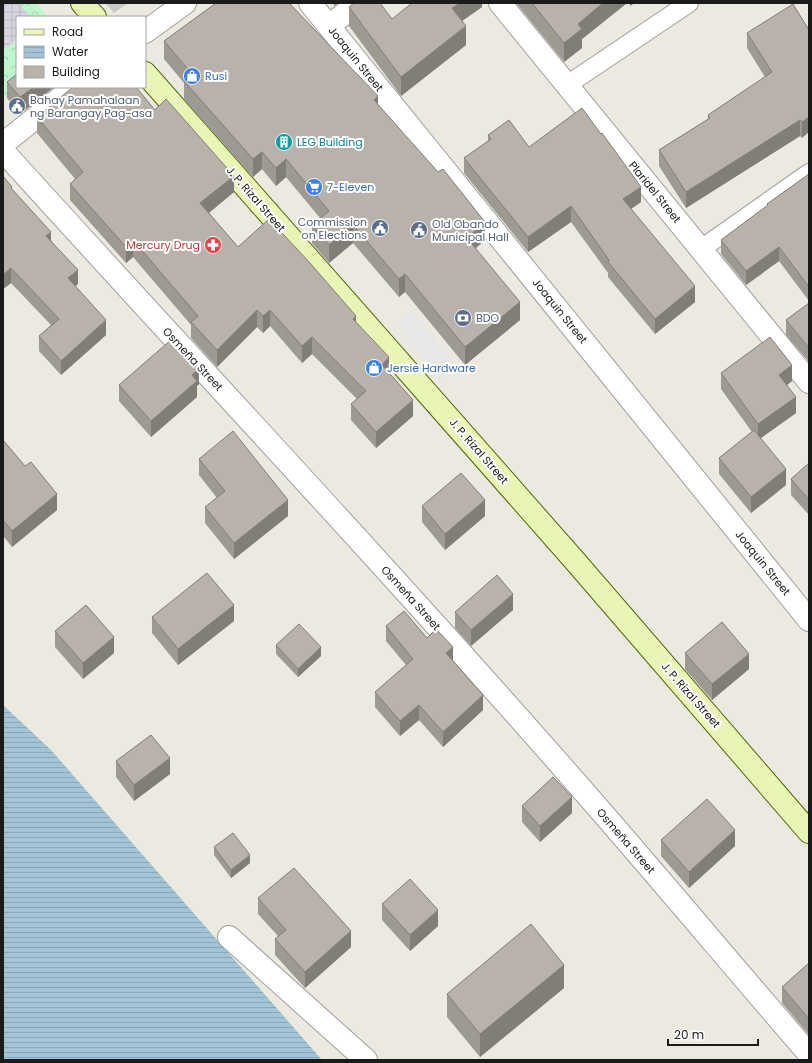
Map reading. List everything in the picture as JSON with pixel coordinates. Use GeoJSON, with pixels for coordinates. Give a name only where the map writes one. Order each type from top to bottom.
{"type":"FeatureCollection","features":[{"type":"Feature","properties":{"kind":"main road"},"geometry":{"type":"LineString","coordinates":[[82,3],[94,16]]}},
{"type":"Feature","properties":{"kind":"main road","name":"J. P. Rizal Street"},"geometry":{"type":"LineString","coordinates":[[146,74],[575,561],[809,832]]}},
{"type":"Feature","properties":{"kind":"street"},"geometry":{"type":"LineString","coordinates":[[146,31],[185,3]]}},
{"type":"Feature","properties":{"kind":"street","name":"Joaquin Street"},"geometry":{"type":"LineString","coordinates":[[310,3],[809,620]]}},
{"type":"Feature","properties":{"kind":"street"},"geometry":{"type":"LineString","coordinates":[[329,26],[358,3]]}},
{"type":"Feature","properties":{"kind":"street","name":"Plaridel Street"},"geometry":{"type":"LineString","coordinates":[[500,3],[809,382]]}},
{"type":"Feature","properties":{"kind":"street"},"geometry":{"type":"LineString","coordinates":[[3,144],[73,88]]}},
{"type":"Feature","properties":{"kind":"street","name":"Osmeña Street"},"geometry":{"type":"LineString","coordinates":[[3,151],[139,301],[286,459],[579,786],[809,1054]]}},
{"type":"Feature","properties":{"kind":"street"},"geometry":{"type":"LineString","coordinates":[[229,937],[366,1060]]}},
{"type":"Feature","properties":{"kind":"lane"},"geometry":{"type":"LineString","coordinates":[[567,85],[689,3]]}},
{"type":"Feature","properties":{"kind":"lane"},"geometry":{"type":"LineString","coordinates":[[701,250],[809,173]]}},
{"type":"Feature","properties":{"kind":"shaded area"},"geometry":{"type":"Polygon","coordinates":[[[3,3],[19,3],[29,16],[16,16],[16,40],[3,50],[3,3]]]}},
{"type":"Feature","properties":{"kind":"shaded area"},"geometry":{"type":"Polygon","coordinates":[[[105,3],[128,3],[114,13],[105,3]]]}},
{"type":"Feature","properties":{"kind":"shaded area"},"geometry":{"type":"Polygon","coordinates":[[[412,310],[456,367],[440,380],[396,323],[412,310]]]}},
{"type":"Feature","properties":{"kind":"green space"},"geometry":{"type":"Polygon","coordinates":[[[3,3],[36,3],[47,16],[16,16],[16,88],[3,99],[3,3]]]}},
{"type":"Feature","properties":{"kind":"water"},"geometry":{"type":"Polygon","coordinates":[[[3,705],[51,750],[322,1060],[3,1060],[3,705]]]}},
{"type":"Feature","properties":{"kind":"building"},"geometry":{"type":"Polygon","coordinates":[[[216,3],[289,3],[378,96],[374,100],[438,172],[443,169],[485,222],[467,238],[520,302],[465,347],[405,274],[399,279],[353,225],[329,245],[312,225],[329,211],[286,159],[276,168],[262,152],[253,159],[184,81],[192,74],[164,41],[216,3]]]}},
{"type":"Feature","properties":{"kind":"building"},"geometry":{"type":"Polygon","coordinates":[[[354,3],[380,3],[392,19],[412,3],[460,3],[452,8],[466,26],[401,77],[349,7],[354,3]]]}},
{"type":"Feature","properties":{"kind":"building"},"geometry":{"type":"Polygon","coordinates":[[[532,3],[603,3],[578,24],[582,29],[564,43],[532,3]]]}},
{"type":"Feature","properties":{"kind":"building"},"geometry":{"type":"Polygon","coordinates":[[[793,4],[809,30],[809,117],[802,122],[800,120],[686,192],[659,150],[710,118],[708,115],[772,72],[747,33],[793,4]]]}},
{"type":"Feature","properties":{"kind":"building"},"geometry":{"type":"Polygon","coordinates":[[[16,75],[16,88],[33,88],[20,97],[7,82],[16,75]]]}},
{"type":"Feature","properties":{"kind":"building"},"geometry":{"type":"Polygon","coordinates":[[[72,88],[137,88],[155,110],[166,99],[234,176],[200,203],[238,247],[269,219],[356,316],[353,319],[389,357],[382,365],[413,400],[376,432],[351,404],[366,391],[312,337],[302,346],[270,310],[263,316],[257,310],[217,350],[191,322],[198,316],[133,240],[126,247],[70,184],[83,172],[37,117],[72,88]]]}},
{"type":"Feature","properties":{"kind":"building"},"geometry":{"type":"Polygon","coordinates":[[[582,108],[641,187],[623,199],[695,286],[655,319],[608,262],[609,260],[571,206],[528,237],[464,158],[491,139],[488,135],[509,120],[529,147],[582,108]]]}},
{"type":"Feature","properties":{"kind":"building"},"geometry":{"type":"Polygon","coordinates":[[[809,174],[809,287],[779,247],[746,271],[721,240],[768,205],[767,204],[809,174]]]}},
{"type":"Feature","properties":{"kind":"building"},"geometry":{"type":"Polygon","coordinates":[[[3,176],[12,187],[11,188],[51,232],[46,236],[78,270],[68,278],[106,320],[61,361],[39,336],[59,319],[11,268],[3,275],[3,176]]]}},
{"type":"Feature","properties":{"kind":"building"},"geometry":{"type":"Polygon","coordinates":[[[809,303],[809,348],[786,320],[809,303]]]}},
{"type":"Feature","properties":{"kind":"building"},"geometry":{"type":"Polygon","coordinates":[[[770,337],[792,365],[779,375],[796,397],[758,424],[721,373],[770,337]]]}},
{"type":"Feature","properties":{"kind":"building"},"geometry":{"type":"Polygon","coordinates":[[[172,339],[199,368],[192,375],[197,381],[151,421],[119,385],[172,339]]]}},
{"type":"Feature","properties":{"kind":"building"},"geometry":{"type":"Polygon","coordinates":[[[754,430],[786,469],[751,497],[719,458],[754,430]]]}},
{"type":"Feature","properties":{"kind":"building"},"geometry":{"type":"Polygon","coordinates":[[[233,431],[288,500],[234,543],[205,507],[225,491],[199,459],[233,431]]]}},
{"type":"Feature","properties":{"kind":"building"},"geometry":{"type":"Polygon","coordinates":[[[3,440],[25,466],[31,462],[57,494],[12,531],[3,520],[3,440]]]}},
{"type":"Feature","properties":{"kind":"building"},"geometry":{"type":"Polygon","coordinates":[[[809,463],[809,500],[791,479],[809,463]]]}},
{"type":"Feature","properties":{"kind":"building"},"geometry":{"type":"Polygon","coordinates":[[[461,473],[485,500],[445,534],[422,506],[461,473]]]}},
{"type":"Feature","properties":{"kind":"building"},"geometry":{"type":"Polygon","coordinates":[[[207,573],[234,605],[178,649],[152,617],[207,573]]]}},
{"type":"Feature","properties":{"kind":"building"},"geometry":{"type":"Polygon","coordinates":[[[497,575],[513,594],[471,630],[455,612],[497,575]]]}},
{"type":"Feature","properties":{"kind":"building"},"geometry":{"type":"Polygon","coordinates":[[[86,605],[114,637],[83,663],[55,631],[86,605]]]}},
{"type":"Feature","properties":{"kind":"building"},"geometry":{"type":"Polygon","coordinates":[[[404,611],[427,638],[436,629],[453,647],[446,653],[483,695],[443,732],[419,705],[400,721],[375,692],[413,659],[386,626],[404,611]]]}},
{"type":"Feature","properties":{"kind":"building"},"geometry":{"type":"Polygon","coordinates":[[[722,622],[749,654],[712,684],[685,653],[722,622]]]}},
{"type":"Feature","properties":{"kind":"building"},"geometry":{"type":"Polygon","coordinates":[[[299,624],[321,647],[298,669],[276,645],[299,624]]]}},
{"type":"Feature","properties":{"kind":"building"},"geometry":{"type":"Polygon","coordinates":[[[151,735],[170,758],[134,785],[116,761],[151,735]]]}},
{"type":"Feature","properties":{"kind":"building"},"geometry":{"type":"Polygon","coordinates":[[[553,777],[572,797],[540,826],[522,806],[553,777]]]}},
{"type":"Feature","properties":{"kind":"building"},"geometry":{"type":"Polygon","coordinates":[[[707,799],[735,830],[689,872],[661,840],[707,799]]]}},
{"type":"Feature","properties":{"kind":"building"},"geometry":{"type":"Polygon","coordinates":[[[233,833],[250,855],[231,870],[214,847],[233,833]]]}},
{"type":"Feature","properties":{"kind":"building"},"geometry":{"type":"Polygon","coordinates":[[[294,868],[351,931],[305,972],[275,939],[286,930],[258,898],[294,868]]]}},
{"type":"Feature","properties":{"kind":"building"},"geometry":{"type":"Polygon","coordinates":[[[410,879],[438,910],[410,935],[382,904],[410,879]]]}},
{"type":"Feature","properties":{"kind":"building"},"geometry":{"type":"Polygon","coordinates":[[[531,924],[564,965],[480,1034],[447,994],[531,924]]]}},
{"type":"Feature","properties":{"kind":"building"},"geometry":{"type":"Polygon","coordinates":[[[809,963],[809,1019],[782,987],[809,963]]]}},
{"type":"Feature","properties":{"kind":"place","name":"Rusi"},"geometry":{"type":"Point","coordinates":[192,76]}},
{"type":"Feature","properties":{"kind":"place","name":"Bahay Pamahalaan ng Barangay Pag-asa"},"geometry":{"type":"Point","coordinates":[17,106]}},
{"type":"Feature","properties":{"kind":"place","name":"LEG Building"},"geometry":{"type":"Point","coordinates":[284,142]}},
{"type":"Feature","properties":{"kind":"place","name":"7-Eleven"},"geometry":{"type":"Point","coordinates":[314,187]}},
{"type":"Feature","properties":{"kind":"place","name":"Commission on Elections"},"geometry":{"type":"Point","coordinates":[380,228]}},
{"type":"Feature","properties":{"kind":"place","name":"Old Obando Municipal Hall"},"geometry":{"type":"Point","coordinates":[419,230]}},
{"type":"Feature","properties":{"kind":"place","name":"Mercury Drug"},"geometry":{"type":"Point","coordinates":[213,245]}},
{"type":"Feature","properties":{"kind":"place","name":"BDO"},"geometry":{"type":"Point","coordinates":[463,318]}},
{"type":"Feature","properties":{"kind":"place","name":"Jersie Hardware"},"geometry":{"type":"Point","coordinates":[374,368]}}]}
